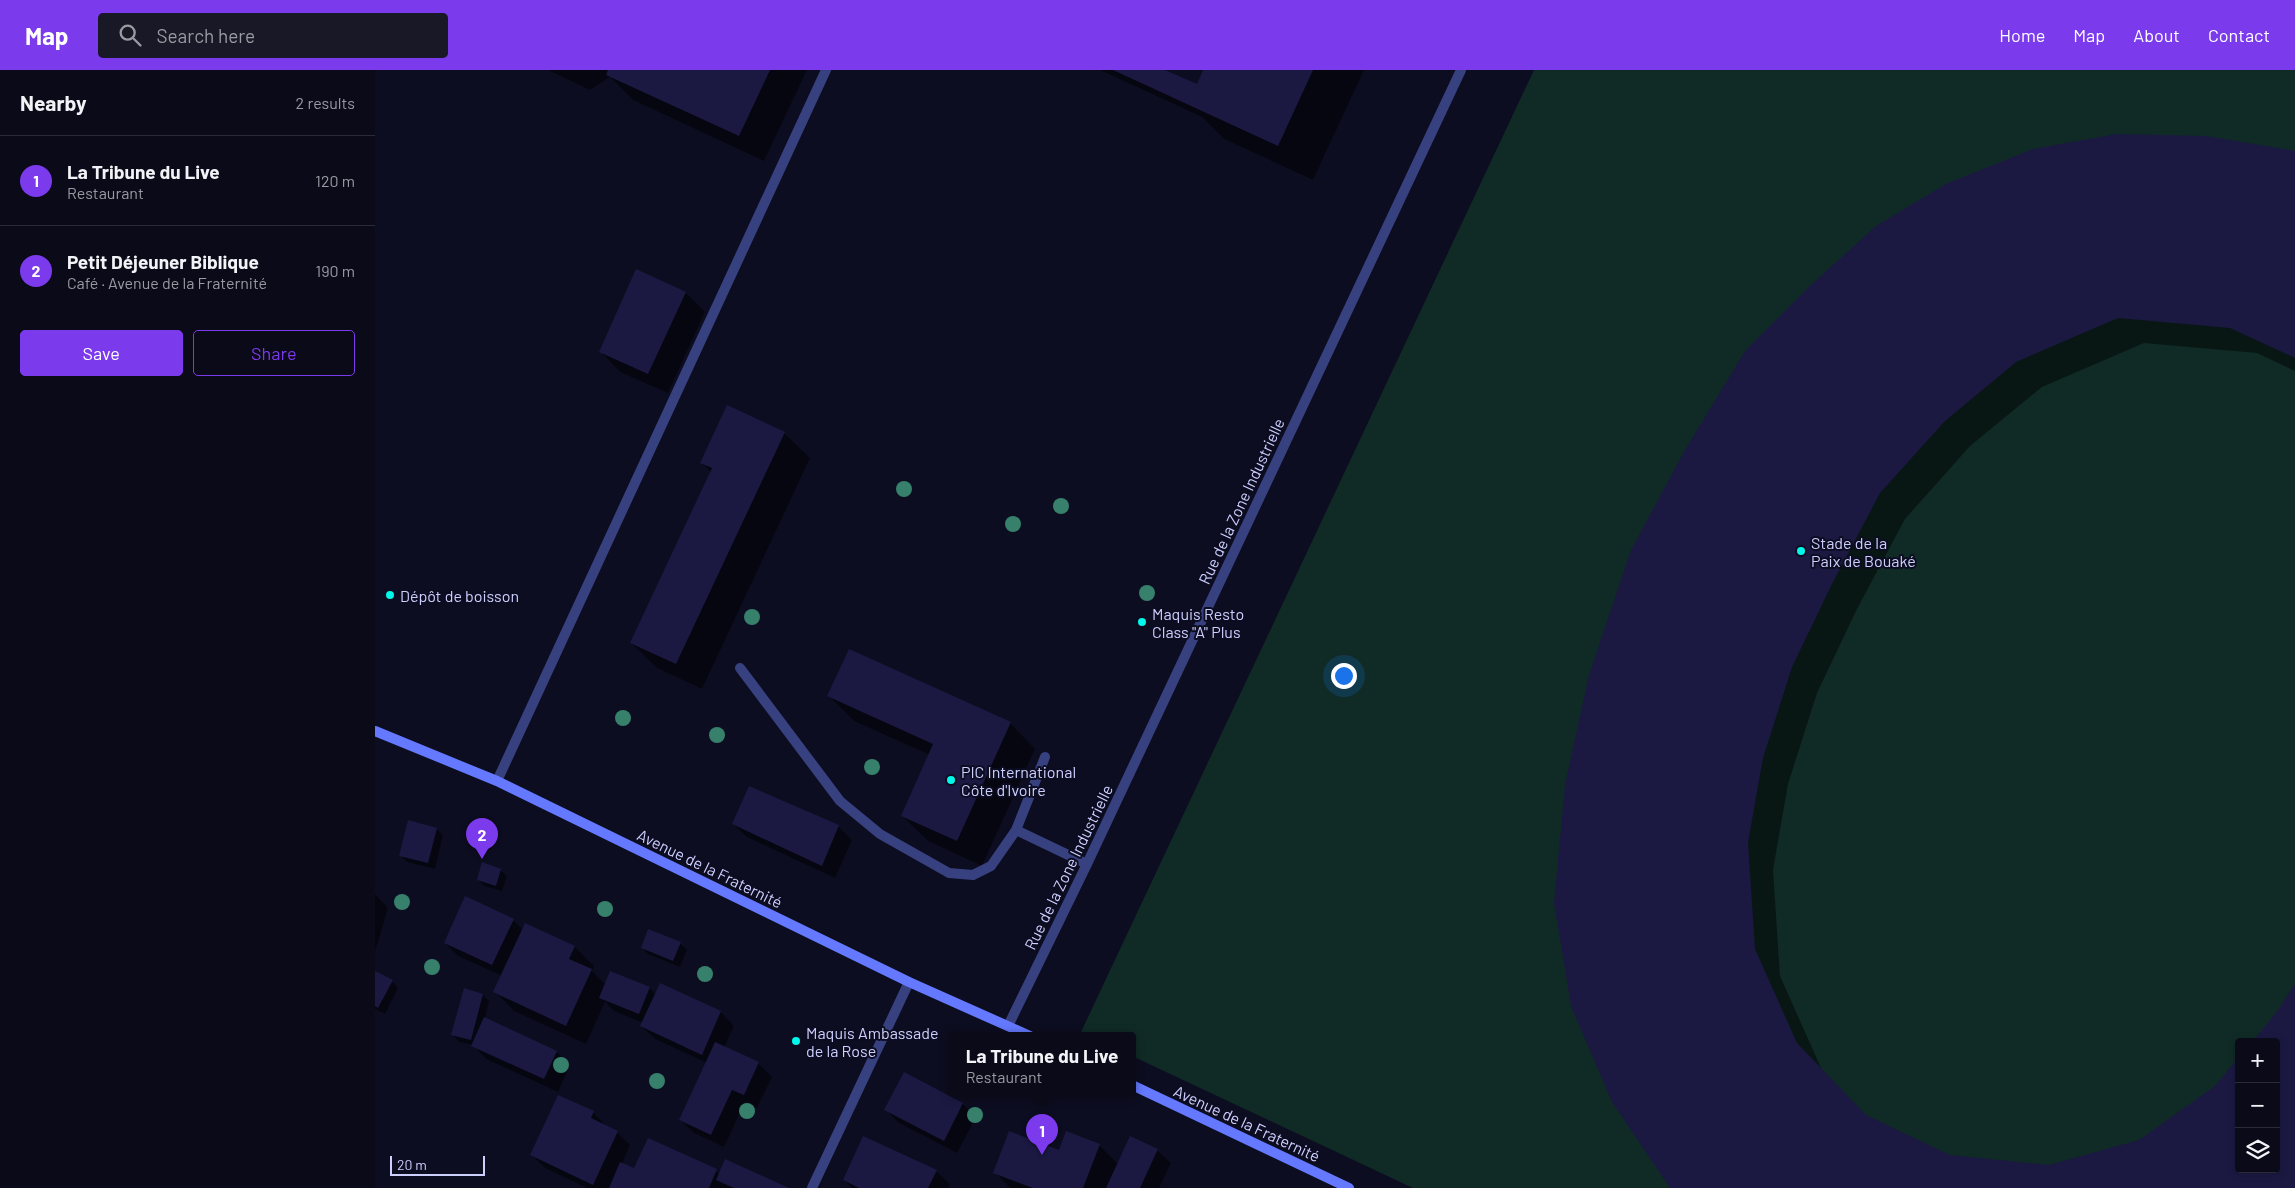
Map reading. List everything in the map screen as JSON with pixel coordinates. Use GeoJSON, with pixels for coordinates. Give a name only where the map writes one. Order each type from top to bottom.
{"type":"FeatureCollection","features":[{"type":"Feature","properties":{"kind":"street"},"geometry":{"type":"LineString","coordinates":[[497,780],[826,70]]}},
{"type":"Feature","properties":{"kind":"street","name":"Rue de la Zone Industrielle"},"geometry":{"type":"LineString","coordinates":[[1008,1026],[1087,864],[1461,70]]}},
{"type":"Feature","properties":{"kind":"street"},"geometry":{"type":"LineString","coordinates":[[740,668],[840,801],[880,834],[949,873],[973,875],[991,866],[1016,830],[1045,757]]}},
{"type":"Feature","properties":{"kind":"street","name":"Avenue de la Fraternité"},"geometry":{"type":"LineString","coordinates":[[375,731],[497,780],[909,982],[1021,1032]]}},
{"type":"Feature","properties":{"kind":"street"},"geometry":{"type":"LineString","coordinates":[[1016,830],[1087,864]]}},
{"type":"Feature","properties":{"kind":"street"},"geometry":{"type":"LineString","coordinates":[[812,1188],[909,982]]}},
{"type":"Feature","properties":{"kind":"street","name":"Avenue de la Fraternité"},"geometry":{"type":"LineString","coordinates":[[1136,1087],[1349,1188]]}},
{"type":"Feature","properties":{"kind":"green space","name":"Stade de la Paix de Bouaké"},"geometry":{"type":"Polygon","coordinates":[[[1534,70],[2295,70],[2295,1188],[1413,1188],[1136,1058],[1136,1032],[1081,1032],[1534,70]]]}},
{"type":"Feature","properties":{"kind":"building"},"geometry":{"type":"Polygon","coordinates":[[[608,70],[770,70],[739,136],[606,75],[608,70]]]}},
{"type":"Feature","properties":{"kind":"building"},"geometry":{"type":"Polygon","coordinates":[[[1113,70],[1165,70],[1197,84],[1203,70],[1313,70],[1278,146],[1113,70]]]}},
{"type":"Feature","properties":{"kind":"building"},"geometry":{"type":"Polygon","coordinates":[[[2117,134],[2206,136],[2295,151],[2295,358],[2230,328],[2118,318],[2016,362],[1945,421],[1880,493],[1832,584],[1792,667],[1763,758],[1748,843],[1755,949],[1797,1043],[1866,1115],[1950,1155],[2049,1165],[2139,1140],[2215,1086],[2235,1062],[2235,1173],[2280,1173],[2280,1038],[2255,1038],[2275,1014],[2295,984],[2295,1188],[1670,1188],[1612,1102],[1571,1006],[1554,903],[1565,785],[1589,675],[1631,550],[1685,450],[1745,351],[1812,284],[1876,226],[1946,184],[2033,149],[2117,134]]]}},
{"type":"Feature","properties":{"kind":"building"},"geometry":{"type":"Polygon","coordinates":[[[636,269],[686,292],[648,374],[599,352],[636,269]]]}},
{"type":"Feature","properties":{"kind":"building"},"geometry":{"type":"Polygon","coordinates":[[[727,405],[785,432],[676,664],[630,643],[712,468],[700,463],[727,405]]]}},
{"type":"Feature","properties":{"kind":"building","name":"PIC International Côte d'Ivoire"},"geometry":{"type":"Polygon","coordinates":[[[849,649],[1011,722],[957,841],[901,816],[933,744],[827,696],[849,649]]]}},
{"type":"Feature","properties":{"kind":"building"},"geometry":{"type":"Polygon","coordinates":[[[749,786],[839,825],[822,866],[732,824],[749,786]]]}},
{"type":"Feature","properties":{"kind":"building"},"geometry":{"type":"Polygon","coordinates":[[[408,820],[437,828],[428,863],[399,856],[408,820]]]}},
{"type":"Feature","properties":{"kind":"building"},"geometry":{"type":"Polygon","coordinates":[[[482,862],[501,869],[496,886],[477,880],[482,862]]]}},
{"type":"Feature","properties":{"kind":"building"},"geometry":{"type":"Polygon","coordinates":[[[465,896],[514,919],[492,965],[444,943],[465,896]]]}},
{"type":"Feature","properties":{"kind":"building"},"geometry":{"type":"Polygon","coordinates":[[[525,923],[575,946],[569,959],[592,969],[566,1026],[493,992],[525,923]]]}},
{"type":"Feature","properties":{"kind":"building"},"geometry":{"type":"Polygon","coordinates":[[[648,929],[681,942],[673,961],[641,948],[648,929]]]}},
{"type":"Feature","properties":{"kind":"building"},"geometry":{"type":"Polygon","coordinates":[[[375,971],[393,980],[378,1008],[375,1006],[375,971]]]}},
{"type":"Feature","properties":{"kind":"building"},"geometry":{"type":"Polygon","coordinates":[[[610,971],[650,987],[639,1014],[599,998],[610,971]]]}},
{"type":"Feature","properties":{"kind":"building"},"geometry":{"type":"Polygon","coordinates":[[[660,983],[721,1011],[702,1055],[640,1026],[660,983]]]}},
{"type":"Feature","properties":{"kind":"building"},"geometry":{"type":"Polygon","coordinates":[[[464,988],[483,994],[471,1040],[451,1035],[464,988]]]}},
{"type":"Feature","properties":{"kind":"building"},"geometry":{"type":"Polygon","coordinates":[[[484,1017],[557,1051],[544,1079],[471,1046],[484,1017]]]}},
{"type":"Feature","properties":{"kind":"building"},"geometry":{"type":"Polygon","coordinates":[[[715,1042],[759,1062],[744,1095],[732,1090],[711,1135],[679,1120],[715,1042]]]}},
{"type":"Feature","properties":{"kind":"building"},"geometry":{"type":"Polygon","coordinates":[[[904,1072],[948,1095],[948,1097],[963,1103],[944,1141],[884,1110],[904,1072]]]}},
{"type":"Feature","properties":{"kind":"building"},"geometry":{"type":"Polygon","coordinates":[[[558,1095],[594,1111],[591,1118],[618,1131],[593,1185],[530,1155],[558,1095]]]}},
{"type":"Feature","properties":{"kind":"building"},"geometry":{"type":"Polygon","coordinates":[[[1009,1131],[1059,1150],[1066,1131],[1100,1144],[1083,1188],[1033,1188],[993,1173],[1009,1131]]]}},
{"type":"Feature","properties":{"kind":"building"},"geometry":{"type":"Polygon","coordinates":[[[863,1136],[937,1170],[928,1188],[859,1188],[843,1180],[863,1136]]]}},
{"type":"Feature","properties":{"kind":"building"},"geometry":{"type":"Polygon","coordinates":[[[1130,1136],[1158,1149],[1140,1188],[1106,1188],[1130,1136]]]}},
{"type":"Feature","properties":{"kind":"building"},"geometry":{"type":"Polygon","coordinates":[[[648,1138],[717,1169],[709,1188],[609,1188],[620,1162],[634,1168],[648,1138]]]}},
{"type":"Feature","properties":{"kind":"building"},"geometry":{"type":"Polygon","coordinates":[[[725,1159],[789,1188],[734,1188],[716,1180],[725,1159]]]}},
{"type":"Feature","properties":{"kind":"place","name":"Stade de la Paix de Bouaké"},"geometry":{"type":"Point","coordinates":[1801,551]}},
{"type":"Feature","properties":{"kind":"place","name":"Dépôt de boisson"},"geometry":{"type":"Point","coordinates":[390,595]}},
{"type":"Feature","properties":{"kind":"place","name":"Maquis Resto Class \"A\" Plus"},"geometry":{"type":"Point","coordinates":[1142,622]}},
{"type":"Feature","properties":{"kind":"place","name":"PIC International Côte d'Ivoire"},"geometry":{"type":"Point","coordinates":[951,780]}},
{"type":"Feature","properties":{"kind":"place","name":"Petit Déjeuner Biblique"},"geometry":{"type":"Point","coordinates":[482,859]}},
{"type":"Feature","properties":{"kind":"place","name":"Maquis Ambassade de la Rose"},"geometry":{"type":"Point","coordinates":[796,1041]}},
{"type":"Feature","properties":{"kind":"place","name":"La Tribune du Live"},"geometry":{"type":"Point","coordinates":[1042,1155]}}]}
